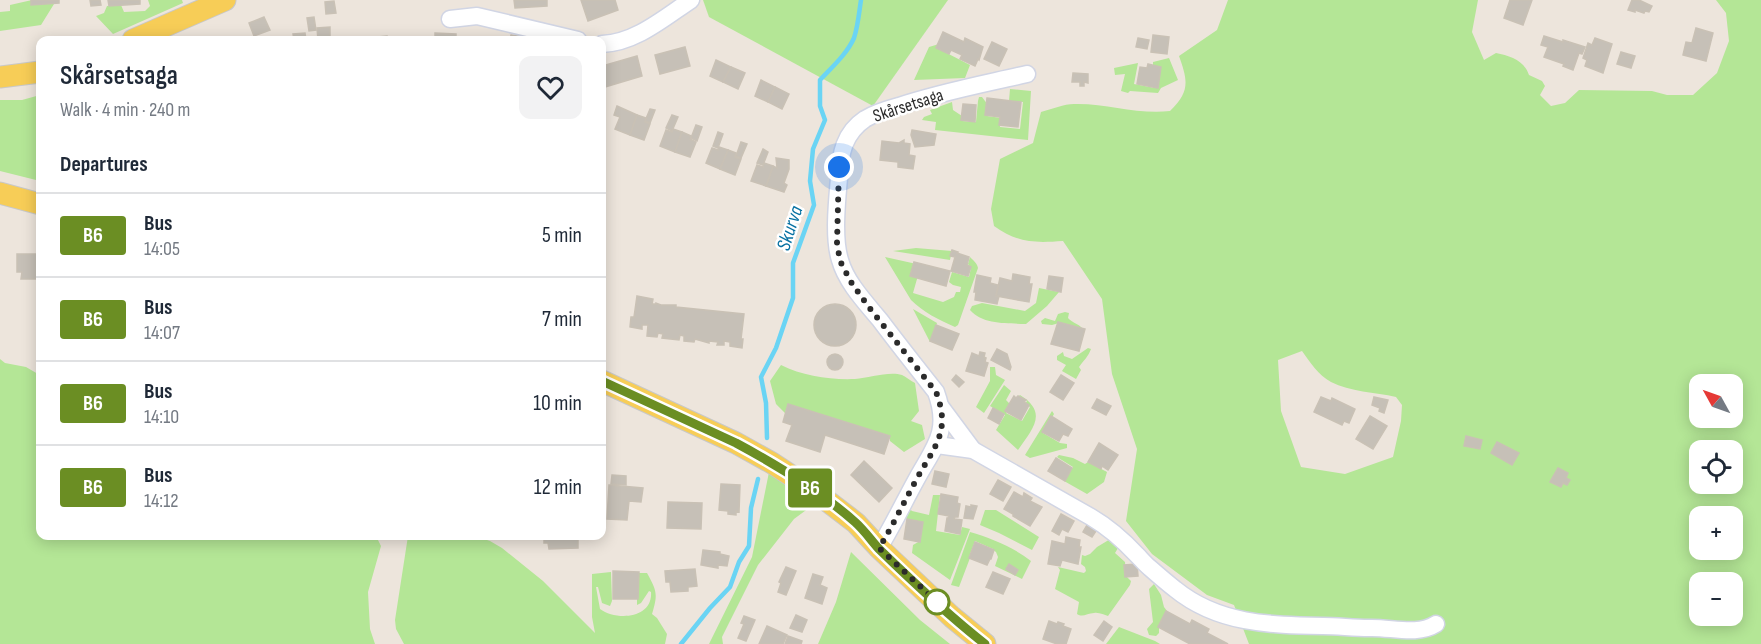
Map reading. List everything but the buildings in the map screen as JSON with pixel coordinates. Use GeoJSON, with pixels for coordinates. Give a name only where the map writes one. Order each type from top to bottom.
{"type":"FeatureCollection","features":[{"type":"Feature","properties":{"kind":"main road"},"geometry":{"type":"LineString","coordinates":[[142,36],[225,0]]}},
{"type":"Feature","properties":{"kind":"main road"},"geometry":{"type":"LineString","coordinates":[[0,77],[36,72]]}},
{"type":"Feature","properties":{"kind":"main road"},"geometry":{"type":"LineString","coordinates":[[0,193],[36,203]]}},
{"type":"Feature","properties":{"kind":"main road"},"geometry":{"type":"LineString","coordinates":[[606,383],[736,443],[813,490],[846,514],[952,617],[985,644]]}},
{"type":"Feature","properties":{"kind":"street"},"geometry":{"type":"LineString","coordinates":[[606,44],[636,36],[691,0]]}},
{"type":"Feature","properties":{"kind":"street"},"geometry":{"type":"LineString","coordinates":[[450,19],[477,16],[561,36]]}},
{"type":"Feature","properties":{"kind":"street","name":"Skårsetsaga"},"geometry":{"type":"LineString","coordinates":[[973,450],[941,407],[936,392],[868,306],[840,261],[837,243],[839,167],[844,143],[853,129],[866,118],[941,93],[1027,74]]}},
{"type":"Feature","properties":{"kind":"street"},"geometry":{"type":"LineString","coordinates":[[879,548],[937,445],[941,425],[941,407]]}},
{"type":"Feature","properties":{"kind":"street","name":"Skårsetsaga"},"geometry":{"type":"LineString","coordinates":[[937,445],[973,450],[1105,525],[1148,567],[1176,590],[1190,600],[1226,617],[1275,624],[1381,627],[1406,630],[1427,629],[1436,624]]}},
{"type":"Feature","properties":{"kind":"green space"},"geometry":{"type":"Polygon","coordinates":[[[32,0],[55,0],[41,25],[0,31],[0,12],[10,11],[10,5],[32,0]]]}},
{"type":"Feature","properties":{"kind":"green space"},"geometry":{"type":"Polygon","coordinates":[[[148,0],[182,0],[183,3],[113,34],[96,16],[104,13],[107,6],[121,5],[124,12],[145,11],[150,6],[148,0]]]}},
{"type":"Feature","properties":{"kind":"green space"},"geometry":{"type":"Polygon","coordinates":[[[703,0],[948,0],[873,106],[709,17],[703,0]]]}},
{"type":"Feature","properties":{"kind":"green space"},"geometry":{"type":"Polygon","coordinates":[[[1228,0],[1478,0],[1472,32],[1484,60],[1496,53],[1520,62],[1529,75],[1542,81],[1545,86],[1540,95],[1551,106],[1565,103],[1579,90],[1652,91],[1667,95],[1693,95],[1717,73],[1729,41],[1726,13],[1716,0],[1761,0],[1761,644],[1249,644],[1234,605],[1207,595],[1152,554],[1126,521],[1137,449],[1112,374],[1102,299],[1063,241],[1035,242],[1011,236],[994,226],[991,209],[1000,159],[1033,143],[1041,112],[1074,104],[1158,112],[1170,111],[1181,98],[1185,86],[1179,56],[1217,30],[1228,0]],[[1302,351],[1278,360],[1281,411],[1301,467],[1345,474],[1393,457],[1402,405],[1396,397],[1354,390],[1331,382],[1318,372],[1302,351]]]}},
{"type":"Feature","properties":{"kind":"green space"},"geometry":{"type":"Polygon","coordinates":[[[939,44],[937,48],[970,65],[965,78],[914,80],[929,47],[939,44]]]}},
{"type":"Feature","properties":{"kind":"green space"},"geometry":{"type":"Polygon","coordinates":[[[1169,58],[1178,80],[1161,88],[1158,93],[1121,91],[1125,74],[1115,75],[1114,68],[1138,63],[1134,84],[1155,88],[1159,67],[1153,66],[1153,62],[1169,58]]]}},
{"type":"Feature","properties":{"kind":"green space"},"geometry":{"type":"Polygon","coordinates":[[[1010,89],[1031,91],[1028,140],[935,130],[936,122],[922,120],[932,114],[930,110],[952,102],[953,110],[962,116],[962,121],[976,122],[978,101],[979,97],[982,97],[988,105],[987,116],[1001,118],[1000,127],[1020,129],[1023,102],[1009,101],[1010,89]]]}},
{"type":"Feature","properties":{"kind":"green space"},"geometry":{"type":"Polygon","coordinates":[[[36,96],[36,180],[0,171],[0,100],[22,100],[36,96]]]}},
{"type":"Feature","properties":{"kind":"green space"},"geometry":{"type":"Polygon","coordinates":[[[916,248],[952,251],[950,260],[893,251],[916,248]]]}},
{"type":"Feature","properties":{"kind":"green space"},"geometry":{"type":"Polygon","coordinates":[[[885,257],[921,265],[913,293],[943,302],[954,297],[956,292],[960,292],[961,287],[949,282],[952,272],[969,277],[970,257],[978,268],[958,325],[955,327],[937,319],[911,300],[885,257]]]}},
{"type":"Feature","properties":{"kind":"green space"},"geometry":{"type":"Polygon","coordinates":[[[1039,288],[1059,292],[1026,324],[988,321],[970,310],[972,306],[982,303],[1025,311],[1036,303],[1039,288]]]}},
{"type":"Feature","properties":{"kind":"green space"},"geometry":{"type":"Polygon","coordinates":[[[913,309],[937,323],[930,342],[913,309]]]}},
{"type":"Feature","properties":{"kind":"green space"},"geometry":{"type":"Polygon","coordinates":[[[1069,313],[1068,318],[1083,330],[1059,323],[1042,324],[1041,321],[1045,318],[1055,321],[1058,314],[1069,313]]]}},
{"type":"Feature","properties":{"kind":"green space"},"geometry":{"type":"Polygon","coordinates":[[[1088,348],[1091,349],[1079,367],[1081,370],[1076,379],[1062,371],[1066,365],[1057,360],[1057,356],[1063,352],[1064,356],[1072,359],[1088,348]]]}},
{"type":"Feature","properties":{"kind":"green space"},"geometry":{"type":"Polygon","coordinates":[[[0,359],[5,363],[26,367],[36,373],[36,540],[378,540],[381,546],[368,592],[370,629],[375,644],[0,644],[0,359]]]}},
{"type":"Feature","properties":{"kind":"green space"},"geometry":{"type":"Polygon","coordinates":[[[781,365],[807,375],[836,379],[902,375],[915,383],[919,411],[911,421],[922,425],[925,439],[904,452],[890,441],[890,436],[788,404],[785,413],[776,404],[770,381],[781,365]]]}},
{"type":"Feature","properties":{"kind":"green space"},"geometry":{"type":"Polygon","coordinates":[[[990,367],[995,367],[996,375],[1005,380],[984,413],[976,407],[990,381],[990,367]]]}},
{"type":"Feature","properties":{"kind":"green space"},"geometry":{"type":"Polygon","coordinates":[[[1004,385],[1011,391],[1006,400],[1011,405],[1006,413],[1022,421],[1030,407],[1025,404],[1027,401],[1020,395],[1029,402],[1034,408],[1036,415],[1032,428],[1018,450],[996,430],[1005,415],[990,406],[1004,385]]]}},
{"type":"Feature","properties":{"kind":"green space"},"geometry":{"type":"Polygon","coordinates":[[[1052,411],[1054,414],[1043,433],[1060,443],[1067,444],[1067,448],[1030,458],[1025,455],[1052,411]]]}},
{"type":"Feature","properties":{"kind":"green space"},"geometry":{"type":"Polygon","coordinates":[[[1059,455],[1085,464],[1088,462],[1107,472],[1104,482],[1087,494],[1064,481],[1073,467],[1057,457],[1059,455]]]}},
{"type":"Feature","properties":{"kind":"green space"},"geometry":{"type":"Polygon","coordinates":[[[769,472],[813,505],[794,519],[758,565],[722,637],[723,644],[709,644],[752,557],[769,472]]]}},
{"type":"Feature","properties":{"kind":"green space"},"geometry":{"type":"Polygon","coordinates":[[[933,495],[940,495],[936,531],[960,535],[962,527],[970,529],[950,580],[912,553],[913,545],[920,541],[923,523],[904,516],[908,507],[912,511],[929,515],[933,495]]]}},
{"type":"Feature","properties":{"kind":"green space"},"geometry":{"type":"Polygon","coordinates":[[[985,510],[996,510],[1039,537],[1032,550],[980,525],[985,510]]]}},
{"type":"Feature","properties":{"kind":"green space"},"geometry":{"type":"Polygon","coordinates":[[[970,532],[1017,551],[1031,561],[1022,579],[995,566],[998,557],[996,552],[975,541],[959,587],[951,585],[970,532]]]}},
{"type":"Feature","properties":{"kind":"green space"},"geometry":{"type":"Polygon","coordinates":[[[1112,538],[1118,548],[1115,553],[1125,562],[1126,576],[1131,581],[1130,585],[1108,616],[1100,613],[1079,615],[1077,614],[1079,602],[1055,589],[1060,570],[1058,567],[1084,573],[1086,571],[1081,564],[1082,555],[1090,554],[1112,538]]]}},
{"type":"Feature","properties":{"kind":"green space"},"geometry":{"type":"Polygon","coordinates":[[[407,540],[487,540],[502,548],[543,581],[595,633],[592,617],[592,574],[611,572],[612,601],[610,606],[602,603],[598,587],[596,587],[600,609],[607,613],[624,616],[640,612],[650,601],[651,592],[649,591],[637,605],[637,573],[647,573],[655,593],[652,614],[667,634],[665,644],[404,644],[396,629],[395,620],[407,540]]]}},
{"type":"Feature","properties":{"kind":"green space"},"geometry":{"type":"Polygon","coordinates":[[[851,552],[920,620],[950,644],[818,644],[836,602],[851,552]]]}},
{"type":"Feature","properties":{"kind":"green space"},"geometry":{"type":"Polygon","coordinates":[[[1154,584],[1167,611],[1156,636],[1149,635],[1147,629],[1153,622],[1149,589],[1154,584]]]}},
{"type":"Feature","properties":{"kind":"green space"},"geometry":{"type":"Polygon","coordinates":[[[1119,627],[1155,641],[1160,644],[1106,644],[1119,627]]]}},
{"type":"Feature","properties":{"kind":"waterway","name":"Skurva"},"geometry":{"type":"LineString","coordinates":[[767,438],[766,403],[761,377],[776,348],[793,298],[793,263],[814,205],[810,181],[813,149],[825,120],[820,106],[820,80],[851,44],[861,0]]}},
{"type":"Feature","properties":{"kind":"waterway","name":"Skurva"},"geometry":{"type":"LineString","coordinates":[[681,644],[730,587],[739,562],[749,546],[751,508],[758,479]]}},
{"type":"Feature","properties":{"kind":"bus line","name":"B6"},"geometry":{"type":"LineString","coordinates":[[606,383],[736,443],[801,482],[846,514],[952,617],[985,644]]}},
{"type":"Feature","properties":{"kind":"route"},"geometry":{"type":"LineString","coordinates":[[839,167],[837,243],[840,261],[868,306],[936,392],[941,407],[941,425],[937,445],[879,548],[937,602]]}}]}
